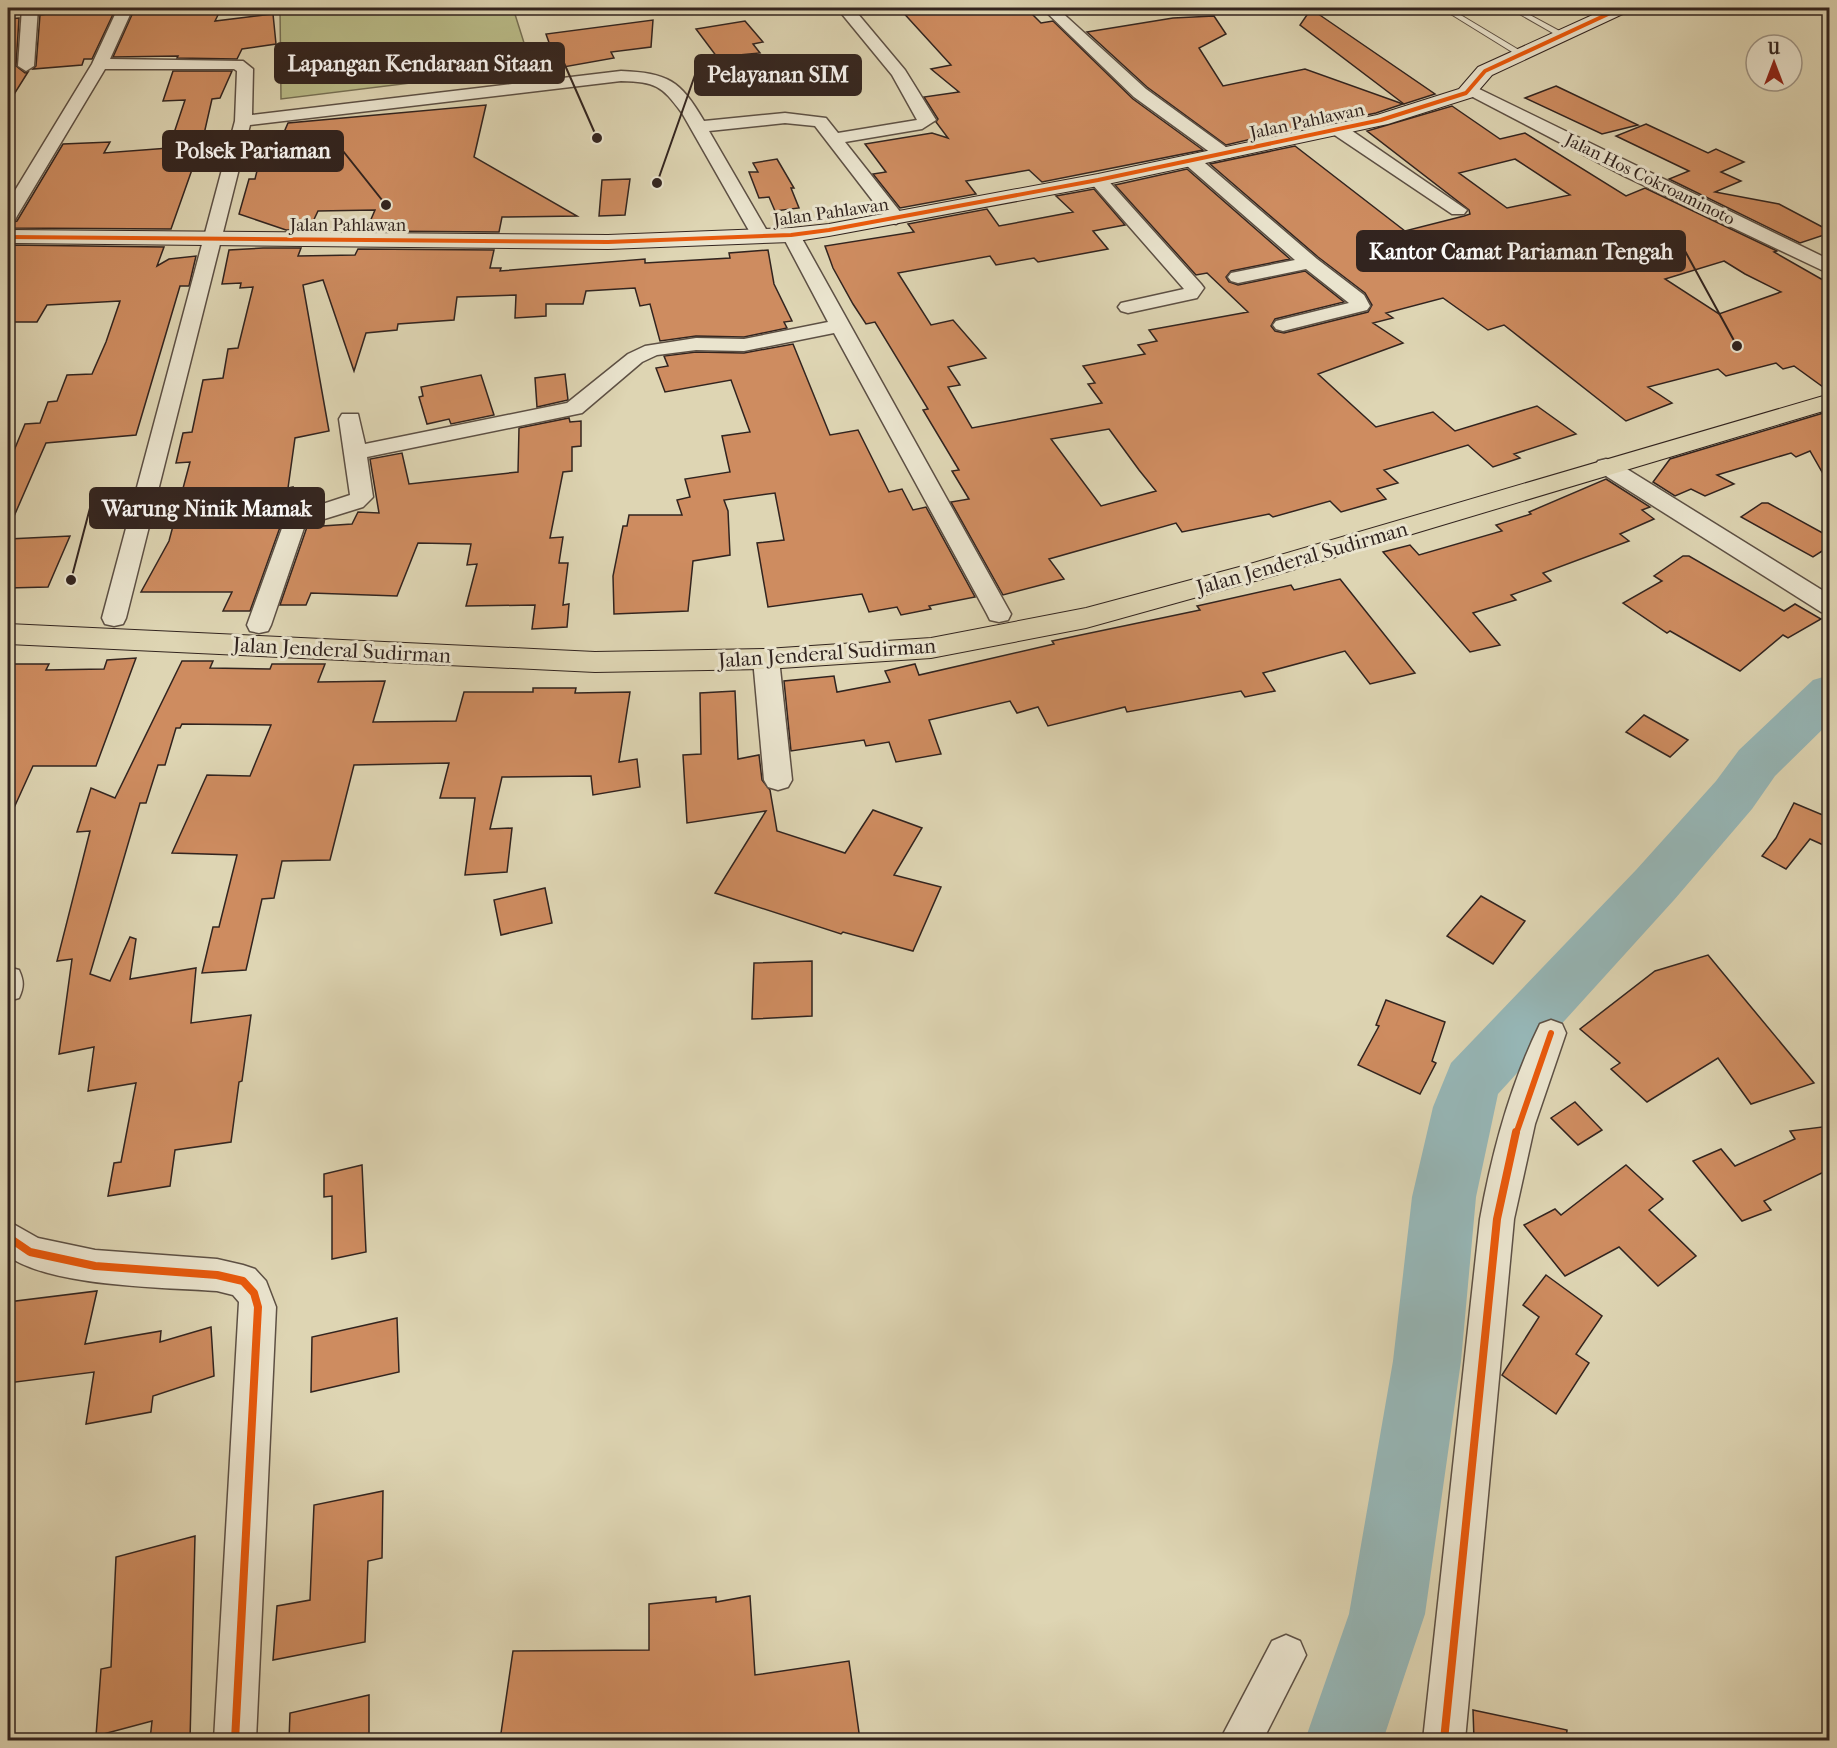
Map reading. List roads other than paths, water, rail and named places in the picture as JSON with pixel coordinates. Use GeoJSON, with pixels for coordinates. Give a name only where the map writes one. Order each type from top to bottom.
{"type":"FeatureCollection","features":[{"type":"Feature","properties":{"kind":"main road","name":"Jalan Jenderal Sudirman"},"geometry":{"type":"LineString","coordinates":[[8,634],[377,642],[600,642],[764,640],[860,636],[926,629],[1245,565],[1494,503],[1606,466],[1830,381]]}},
{"type":"Feature","properties":{"kind":"main road","name":"Jalan Jenderal Sudirman"},"geometry":{"type":"LineString","coordinates":[[8,615],[259,625],[377,642],[595,662],[766,659],[920,649],[1086,618],[1245,565],[1744,415],[1830,401]]}},
{"type":"Feature","properties":{"kind":"street"},"geometry":{"type":"LineString","coordinates":[[26,66],[30,8]]}},
{"type":"Feature","properties":{"kind":"street"},"geometry":{"type":"LineString","coordinates":[[8,216],[100,64],[124,8]]}},
{"type":"Feature","properties":{"kind":"street"},"geometry":{"type":"LineString","coordinates":[[834,139],[922,124],[928,120],[899,73],[844,8]]}},
{"type":"Feature","properties":{"kind":"street"},"geometry":{"type":"LineString","coordinates":[[1049,8],[1140,93],[1191,133],[1224,154]]}},
{"type":"Feature","properties":{"kind":"street","name":"Jalan Pahlawan"},"geometry":{"type":"LineString","coordinates":[[8,237],[608,242],[791,235],[1098,180],[1339,130],[1426,106],[1471,90],[1485,71],[1621,8]]}},
{"type":"Feature","properties":{"kind":"street"},"geometry":{"type":"LineString","coordinates":[[100,64],[237,64],[245,69],[246,74],[243,121],[210,239],[114,618]]}},
{"type":"Feature","properties":{"kind":"street"},"geometry":{"type":"LineString","coordinates":[[243,121],[633,76],[651,77],[669,86],[699,127],[761,236]]}},
{"type":"Feature","properties":{"kind":"street","name":"Jalan Hos Cokroaminoto"},"geometry":{"type":"LineString","coordinates":[[1471,90],[1630,172],[1827,265]]}},
{"type":"Feature","properties":{"kind":"street"},"geometry":{"type":"LineString","coordinates":[[699,127],[798,117],[820,122],[896,218]]}},
{"type":"Feature","properties":{"kind":"street"},"geometry":{"type":"LineString","coordinates":[[1339,130],[1458,210]]}},
{"type":"Feature","properties":{"kind":"street"},"geometry":{"type":"LineString","coordinates":[[1192,161],[1310,263],[1357,299],[1360,306],[1283,325]]}},
{"type":"Feature","properties":{"kind":"street"},"geometry":{"type":"LineString","coordinates":[[17,167],[37,165]]}},
{"type":"Feature","properties":{"kind":"street"},"geometry":{"type":"LineString","coordinates":[[1098,180],[1194,288],[1190,294],[1128,307]]}},
{"type":"Feature","properties":{"kind":"street"},"geometry":{"type":"LineString","coordinates":[[791,235],[967,560],[999,614]]}},
{"type":"Feature","properties":{"kind":"street"},"geometry":{"type":"LineString","coordinates":[[1238,277],[1310,263]]}},
{"type":"Feature","properties":{"kind":"street"},"geometry":{"type":"LineString","coordinates":[[357,452],[574,408],[635,358],[660,348],[696,344],[744,345],[842,326]]}},
{"type":"Feature","properties":{"kind":"street"},"geometry":{"type":"LineString","coordinates":[[259,625],[293,525],[297,520],[355,502],[362,497],[357,452],[350,419]]}},
{"type":"Feature","properties":{"kind":"street"},"geometry":{"type":"LineString","coordinates":[[1606,466],[1830,606]]}},
{"type":"Feature","properties":{"kind":"street"},"geometry":{"type":"LineString","coordinates":[[766,659],[778,780]]}},
{"type":"Feature","properties":{"kind":"street"},"geometry":{"type":"LineString","coordinates":[[8,979],[8,989]]}},
{"type":"Feature","properties":{"kind":"street"},"geometry":{"type":"LineString","coordinates":[[1444,1740],[1497,1219],[1504,1173],[1524,1100],[1551,1033]]}},
{"type":"Feature","properties":{"kind":"street"},"geometry":{"type":"LineString","coordinates":[[8,1237],[30,1252],[95,1266],[217,1275],[243,1281],[254,1293],[258,1307],[235,1740]]}},
{"type":"Feature","properties":{"kind":"street"},"geometry":{"type":"LineString","coordinates":[[1241,1740],[1286,1655]]}},
{"type":"Feature","properties":{"kind":"lane"},"geometry":{"type":"LineString","coordinates":[[1445,8],[1520,53]]}},
{"type":"Feature","properties":{"kind":"lane"},"geometry":{"type":"LineString","coordinates":[[1513,8],[1561,34]]}},
{"type":"Feature","properties":{"kind":"waterway"},"geometry":{"type":"LineString","coordinates":[[1344,1740],[1387,1614],[1427,1361],[1444,1197],[1463,1107],[1472,1081],[1527,1019],[1655,885],[1734,795],[1757,763],[1830,692]]}},
{"type":"Feature","properties":{"kind":"place","name":"Lapangan Kendaraan Sitaan"},"geometry":{"type":"Point","coordinates":[597,138]}},
{"type":"Feature","properties":{"kind":"place","name":"Pelayanan SIM"},"geometry":{"type":"Point","coordinates":[657,183]}},
{"type":"Feature","properties":{"kind":"place","name":"Polsek Pariaman"},"geometry":{"type":"Point","coordinates":[386,205]}},
{"type":"Feature","properties":{"kind":"place","name":"Kantor Camat Pariaman Tengah"},"geometry":{"type":"Point","coordinates":[1737,346]}},
{"type":"Feature","properties":{"kind":"place","name":"Warung Ninik Mamak"},"geometry":{"type":"Point","coordinates":[71,580]}}]}
